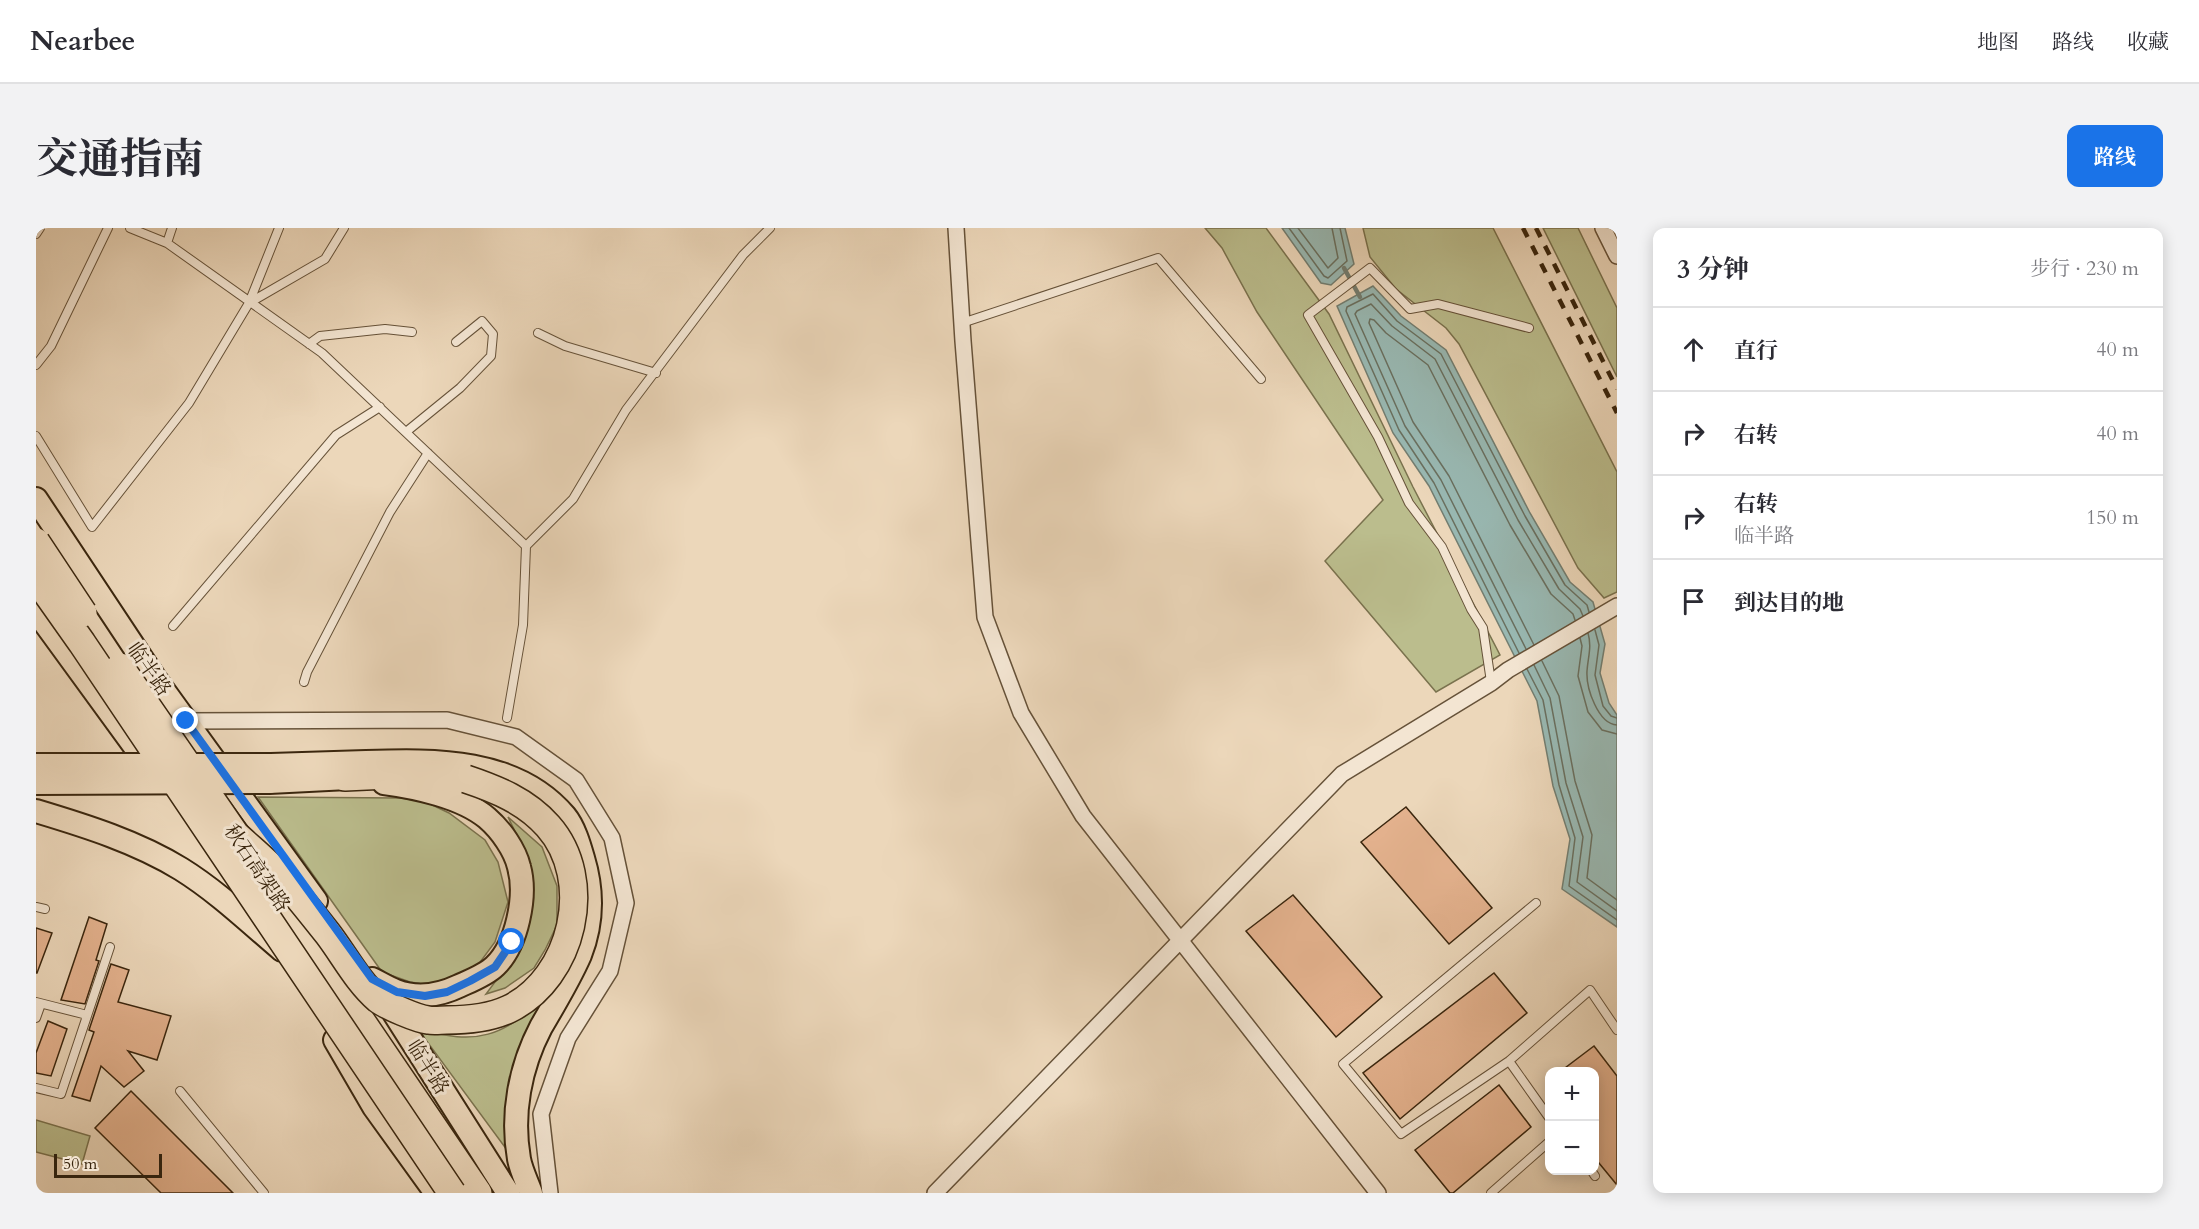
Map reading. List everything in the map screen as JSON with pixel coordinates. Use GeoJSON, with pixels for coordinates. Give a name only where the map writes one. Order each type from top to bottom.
{"type":"FeatureCollection","features":[{"type":"Feature","properties":{"kind":"highway","name":"秋石高架路"},"geometry":{"type":"LineString","coordinates":[[36,542],[478,1193]]}},
{"type":"Feature","properties":{"kind":"highway","name":"秋石高架路"},"geometry":{"type":"LineString","coordinates":[[36,578],[89,653],[452,1193]]}},
{"type":"Feature","properties":{"kind":"highway"},"geometry":{"type":"LineString","coordinates":[[236,835],[281,877],[379,999],[428,1020],[458,1020],[489,1016],[510,1008],[529,995],[547,977],[563,948],[570,931],[574,901],[571,873],[563,848],[548,826],[523,805],[500,791],[466,778],[410,774],[345,777]]}},
{"type":"Feature","properties":{"kind":"main road","name":"临半路"},"geometry":{"type":"LineString","coordinates":[[36,499],[154,677],[372,979],[508,1193]]}},
{"type":"Feature","properties":{"kind":"main road"},"geometry":{"type":"LineString","coordinates":[[36,611],[282,951],[374,1107],[436,1193]]}},
{"type":"Feature","properties":{"kind":"main road"},"geometry":{"type":"LineString","coordinates":[[36,783],[270,773],[449,762],[490,770],[524,784],[546,799],[566,817],[578,842],[591,894],[591,919],[569,980],[527,1057],[519,1091],[517,1142],[519,1161],[531,1193]]}},
{"type":"Feature","properties":{"kind":"main road"},"geometry":{"type":"LineString","coordinates":[[36,765],[345,777],[404,785],[462,803],[486,818],[507,842],[519,867],[522,893],[512,942],[495,967],[447,992],[425,996],[397,992],[372,979]]}},
{"type":"Feature","properties":{"kind":"main road"},"geometry":{"type":"LineString","coordinates":[[36,811],[138,846],[182,870],[246,919],[282,951]]}},
{"type":"Feature","properties":{"kind":"street"},"geometry":{"type":"LineString","coordinates":[[957,228],[962,323],[985,617],[1021,713],[1083,816],[1378,1193]]}},
{"type":"Feature","properties":{"kind":"street"},"geometry":{"type":"LineString","coordinates":[[1603,228],[1617,256]]}},
{"type":"Feature","properties":{"kind":"street"},"geometry":{"type":"LineString","coordinates":[[36,600],[76,560]]}},
{"type":"Feature","properties":{"kind":"street"},"geometry":{"type":"LineString","coordinates":[[935,1193],[1342,774],[1614,607]]}},
{"type":"Feature","properties":{"kind":"street"},"geometry":{"type":"LineString","coordinates":[[186,721],[447,720],[516,737],[576,780],[612,838],[626,903],[610,972],[568,1038],[541,1114],[550,1193]]}},
{"type":"Feature","properties":{"kind":"lane"},"geometry":{"type":"LineString","coordinates":[[36,234],[40,228]]}},
{"type":"Feature","properties":{"kind":"lane"},"geometry":{"type":"LineString","coordinates":[[36,365],[51,346],[108,228]]}},
{"type":"Feature","properties":{"kind":"lane"},"geometry":{"type":"LineString","coordinates":[[130,228],[167,243],[322,353],[526,546]]}},
{"type":"Feature","properties":{"kind":"lane"},"geometry":{"type":"LineString","coordinates":[[167,243],[172,228]]}},
{"type":"Feature","properties":{"kind":"lane"},"geometry":{"type":"LineString","coordinates":[[36,436],[92,527],[189,403],[249,303],[279,228]]}},
{"type":"Feature","properties":{"kind":"lane"},"geometry":{"type":"LineString","coordinates":[[249,303],[325,259],[344,228]]}},
{"type":"Feature","properties":{"kind":"lane"},"geometry":{"type":"LineString","coordinates":[[507,718],[523,626],[526,546],[573,499],[626,410],[743,255],[770,228]]}},
{"type":"Feature","properties":{"kind":"lane"},"geometry":{"type":"LineString","coordinates":[[962,323],[1158,258],[1261,379]]}},
{"type":"Feature","properties":{"kind":"lane"},"geometry":{"type":"LineString","coordinates":[[1491,683],[1483,628],[1471,609],[1442,547],[1409,503],[1378,437],[1308,315],[1370,268],[1410,309],[1438,304],[1529,328]]}},
{"type":"Feature","properties":{"kind":"lane"},"geometry":{"type":"LineString","coordinates":[[406,432],[460,388],[491,356],[493,334],[482,321],[456,342]]}},
{"type":"Feature","properties":{"kind":"lane"},"geometry":{"type":"LineString","coordinates":[[309,344],[320,336],[385,329],[412,332]]}},
{"type":"Feature","properties":{"kind":"lane"},"geometry":{"type":"LineString","coordinates":[[538,333],[565,346],[656,373]]}},
{"type":"Feature","properties":{"kind":"lane"},"geometry":{"type":"LineString","coordinates":[[173,626],[336,435],[380,407]]}},
{"type":"Feature","properties":{"kind":"lane"},"geometry":{"type":"LineString","coordinates":[[304,682],[307,672],[390,512],[428,453]]}},
{"type":"Feature","properties":{"kind":"lane"},"geometry":{"type":"LineString","coordinates":[[1536,903],[1343,1064],[1401,1134],[1509,1061],[1590,990],[1617,1030]]}},
{"type":"Feature","properties":{"kind":"lane"},"geometry":{"type":"LineString","coordinates":[[36,907],[45,909]]}},
{"type":"Feature","properties":{"kind":"lane"},"geometry":{"type":"LineString","coordinates":[[36,1088],[60,1094],[110,947]]}},
{"type":"Feature","properties":{"kind":"lane"},"geometry":{"type":"LineString","coordinates":[[36,1018],[38,1003],[87,1015]]}},
{"type":"Feature","properties":{"kind":"lane"},"geometry":{"type":"LineString","coordinates":[[1509,1061],[1545,1112]]}},
{"type":"Feature","properties":{"kind":"lane"},"geometry":{"type":"LineString","coordinates":[[180,1091],[264,1193]]}},
{"type":"Feature","properties":{"kind":"lane"},"geometry":{"type":"LineString","coordinates":[[1491,1193],[1545,1145]]}},
{"type":"Feature","properties":{"kind":"green space"},"geometry":{"type":"Polygon","coordinates":[[[1205,228],[1266,228],[1329,314],[1413,487],[1500,655],[1436,692],[1325,561],[1383,500],[1257,312],[1222,248],[1205,228]]]}},
{"type":"Feature","properties":{"kind":"green space"},"geometry":{"type":"Polygon","coordinates":[[[1363,228],[1493,228],[1617,472],[1617,592],[1604,598],[1578,568],[1459,344],[1446,328],[1396,289],[1370,257],[1363,228]]]}},
{"type":"Feature","properties":{"kind":"green space"},"geometry":{"type":"Polygon","coordinates":[[[1543,228],[1578,228],[1617,308],[1617,377],[1543,228]]]}},
{"type":"Feature","properties":{"kind":"green space"},"geometry":{"type":"Polygon","coordinates":[[[258,797],[401,798],[426,802],[449,813],[485,840],[498,862],[508,902],[495,942],[478,965],[456,979],[430,985],[410,982],[382,972],[258,797]]]}},
{"type":"Feature","properties":{"kind":"green space"},"geometry":{"type":"Polygon","coordinates":[[[508,817],[542,847],[557,886],[557,925],[534,968],[505,988],[486,994],[501,974],[527,856],[508,817]]]}},
{"type":"Feature","properties":{"kind":"green space"},"geometry":{"type":"Polygon","coordinates":[[[548,996],[511,1073],[505,1122],[507,1150],[417,1028],[457,1037],[488,1034],[516,1021],[548,996]]]}},
{"type":"Feature","properties":{"kind":"green space"},"geometry":{"type":"Polygon","coordinates":[[[36,1120],[90,1136],[82,1164],[36,1152],[36,1120]]]}},
{"type":"Feature","properties":{"kind":"water"},"geometry":{"type":"Polygon","coordinates":[[[1282,228],[1345,228],[1354,264],[1331,285],[1321,283],[1282,228]]]}},
{"type":"Feature","properties":{"kind":"water"},"geometry":{"type":"Polygon","coordinates":[[[1373,286],[1401,316],[1446,350],[1530,513],[1570,582],[1593,602],[1605,644],[1600,673],[1609,703],[1617,715],[1617,927],[1562,889],[1570,839],[1553,786],[1537,701],[1429,486],[1393,433],[1337,306],[1373,286]]]}},
{"type":"Feature","properties":{"kind":"building"},"geometry":{"type":"Polygon","coordinates":[[[1406,807],[1492,908],[1449,944],[1361,842],[1406,807]]]}},
{"type":"Feature","properties":{"kind":"building"},"geometry":{"type":"Polygon","coordinates":[[[1293,895],[1382,997],[1336,1037],[1246,931],[1293,895]]]}},
{"type":"Feature","properties":{"kind":"building"},"geometry":{"type":"Polygon","coordinates":[[[89,917],[107,924],[96,960],[99,961],[85,1004],[61,1000],[89,917]]]}},
{"type":"Feature","properties":{"kind":"building"},"geometry":{"type":"Polygon","coordinates":[[[36,928],[52,933],[37,973],[36,973],[36,928]]]}},
{"type":"Feature","properties":{"kind":"building"},"geometry":{"type":"Polygon","coordinates":[[[111,964],[129,970],[118,1002],[171,1016],[157,1060],[128,1051],[144,1071],[124,1087],[101,1066],[90,1101],[72,1096],[94,1032],[89,1030],[111,964]]]}},
{"type":"Feature","properties":{"kind":"building"},"geometry":{"type":"Polygon","coordinates":[[[1494,973],[1527,1013],[1400,1119],[1363,1073],[1494,973]]]}},
{"type":"Feature","properties":{"kind":"building"},"geometry":{"type":"Polygon","coordinates":[[[48,1021],[67,1029],[51,1076],[36,1073],[36,1053],[48,1021]]]}},
{"type":"Feature","properties":{"kind":"building"},"geometry":{"type":"Polygon","coordinates":[[[1594,1046],[1617,1076],[1617,1185],[1599,1163],[1599,1067],[1566,1067],[1594,1046]]]}},
{"type":"Feature","properties":{"kind":"building"},"geometry":{"type":"Polygon","coordinates":[[[1499,1085],[1531,1127],[1453,1193],[1450,1193],[1415,1150],[1499,1085]]]}},
{"type":"Feature","properties":{"kind":"building"},"geometry":{"type":"Polygon","coordinates":[[[131,1091],[233,1193],[161,1193],[95,1128],[131,1091]]]}},
{"type":"Feature","properties":{"kind":"waterway"},"geometry":{"type":"LineString","coordinates":[[1344,268],[1360,297]]}},
{"type":"Feature","properties":{"kind":"railway"},"geometry":{"type":"LineString","coordinates":[[1523,228],[1617,413]]}},
{"type":"Feature","properties":{"kind":"railway"},"geometry":{"type":"LineString","coordinates":[[1536,228],[1617,389]]}},
{"type":"Feature","properties":{"kind":"route"},"geometry":{"type":"LineString","coordinates":[[186,721],[372,979],[397,992],[425,996],[447,992],[495,967],[512,942]]}}]}
